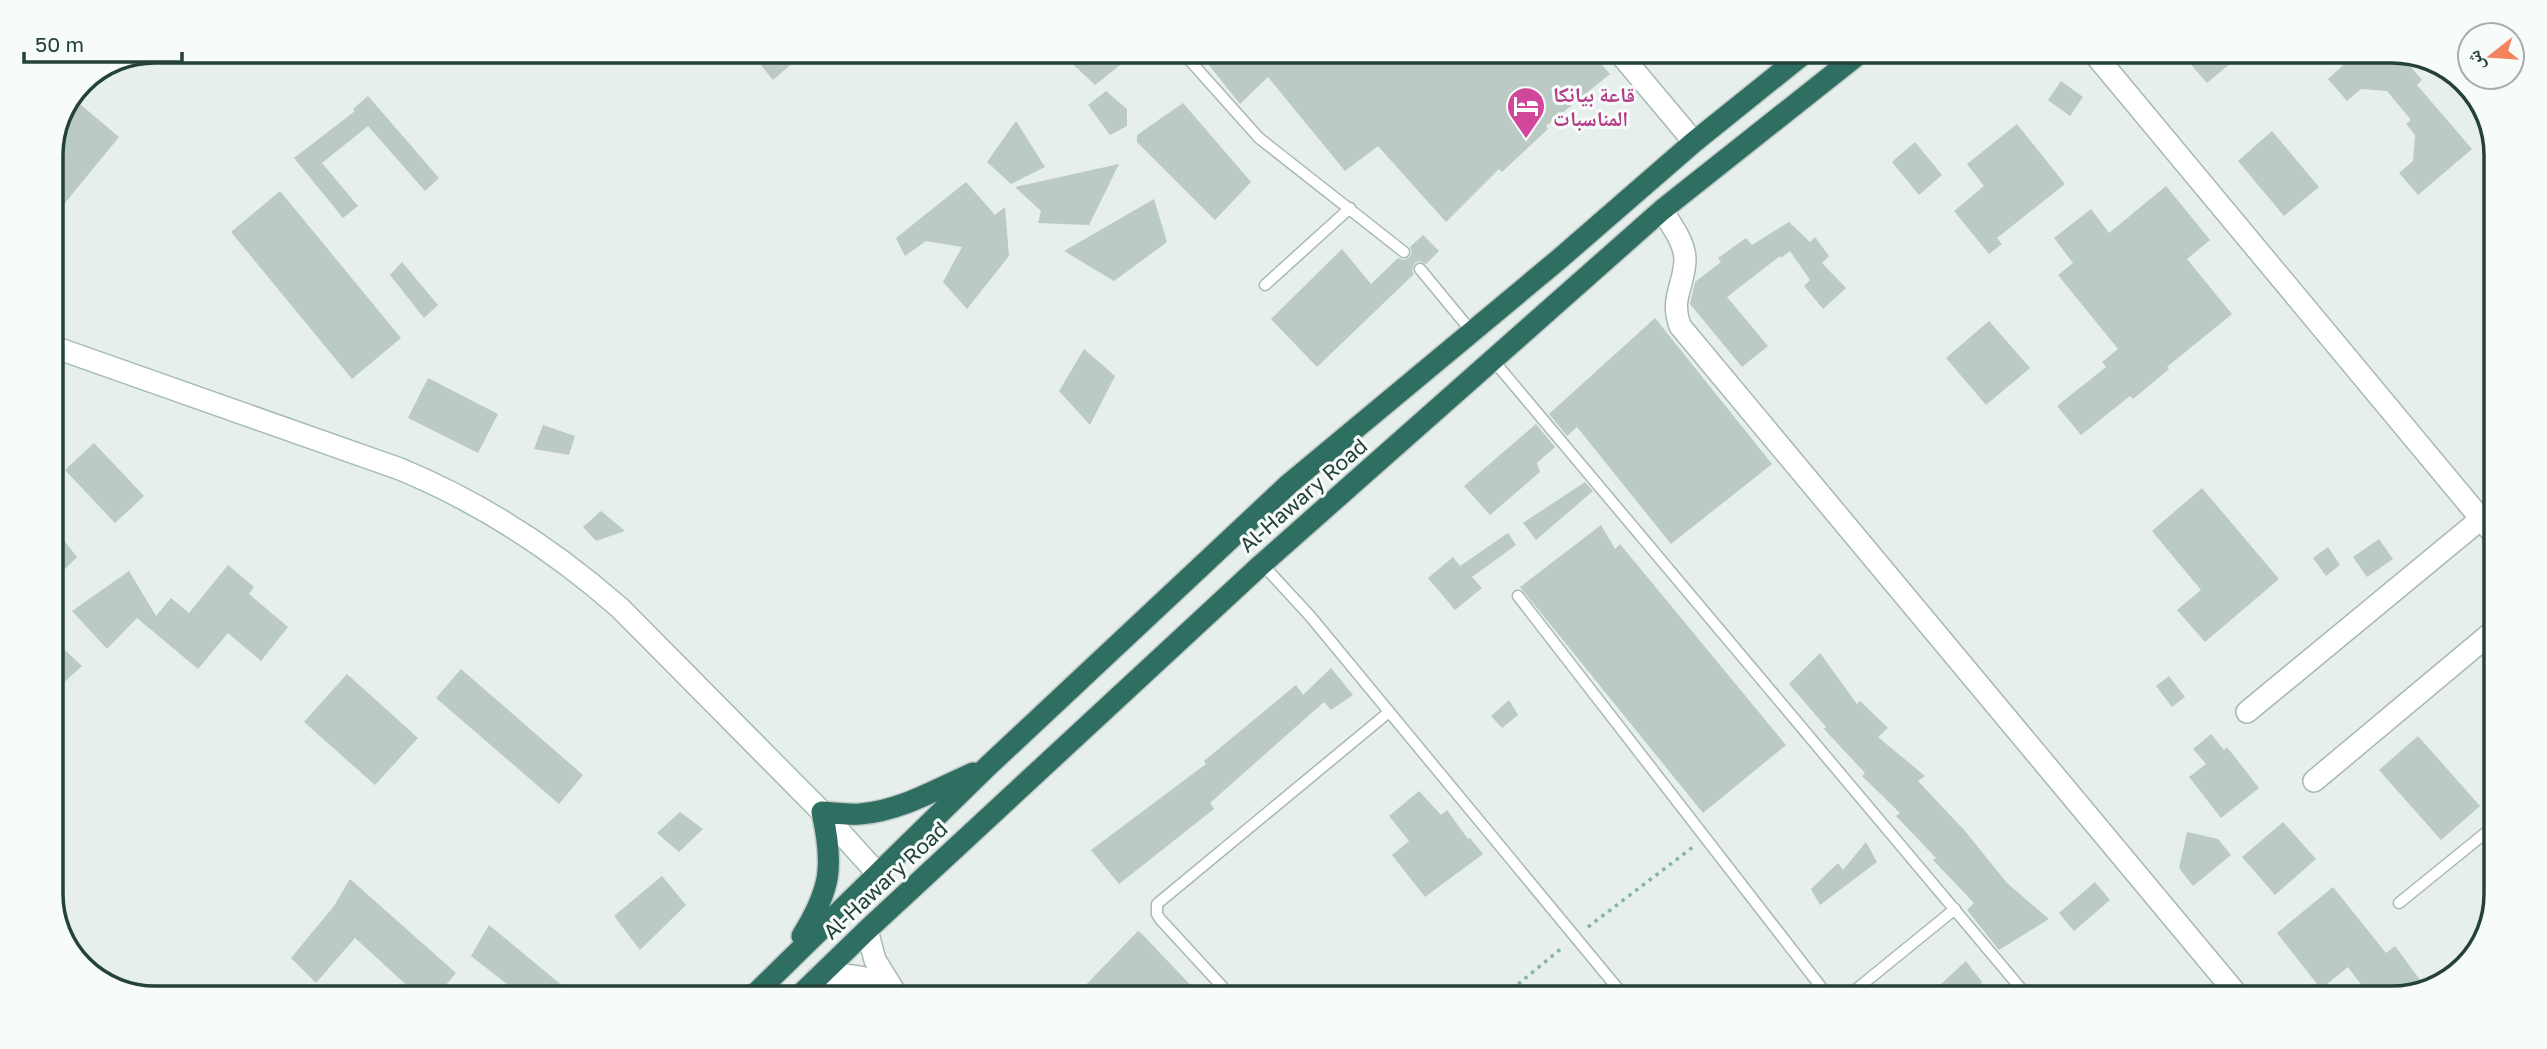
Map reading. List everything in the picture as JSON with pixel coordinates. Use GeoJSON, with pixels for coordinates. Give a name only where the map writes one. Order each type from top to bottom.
{"type":"FeatureCollection","features":[{"type":"Feature","properties":{"kind":"highway","name":"Al-Hawary Road"},"geometry":{"type":"LineString","coordinates":[[762,986],[988,766],[1289,484],[1557,261],[1694,142],[1792,63]]}},
{"type":"Feature","properties":{"kind":"highway","name":"Al-Hawary Road"},"geometry":{"type":"LineString","coordinates":[[809,986],[867,929],[1262,564],[1662,210],[1847,63]]}},
{"type":"Feature","properties":{"kind":"highway"},"geometry":{"type":"LineString","coordinates":[[1557,261],[1579,285]]}},
{"type":"Feature","properties":{"kind":"highway"},"geometry":{"type":"LineString","coordinates":[[788,960],[817,911],[827,884],[829,844],[822,813],[858,815],[893,807],[988,766]]}},
{"type":"Feature","properties":{"kind":"street"},"geometry":{"type":"LineString","coordinates":[[1628,63],[1694,142]]}},
{"type":"Feature","properties":{"kind":"street"},"geometry":{"type":"LineString","coordinates":[[2102,63],[2484,515]]}},
{"type":"Feature","properties":{"kind":"street"},"geometry":{"type":"LineString","coordinates":[[1662,210],[1683,248],[1685,259],[1675,304],[1680,326],[2230,986]]}},
{"type":"Feature","properties":{"kind":"street"},"geometry":{"type":"LineString","coordinates":[[63,350],[400,469],[440,486],[517,527],[587,579],[620,608],[822,813],[877,873]]}},
{"type":"Feature","properties":{"kind":"street"},"geometry":{"type":"LineString","coordinates":[[2247,712],[2484,523]]}},
{"type":"Feature","properties":{"kind":"street"},"geometry":{"type":"LineString","coordinates":[[2314,781],[2484,639]]}},
{"type":"Feature","properties":{"kind":"street"},"geometry":{"type":"LineString","coordinates":[[867,929],[876,960],[892,986]]}},
{"type":"Feature","properties":{"kind":"street"},"geometry":{"type":"LineString","coordinates":[[818,977],[856,976],[886,986]]}},
{"type":"Feature","properties":{"kind":"lane"},"geometry":{"type":"LineString","coordinates":[[1192,63],[1259,138],[1404,252]]}},
{"type":"Feature","properties":{"kind":"lane"},"geometry":{"type":"LineString","coordinates":[[1265,285],[1350,208]]}},
{"type":"Feature","properties":{"kind":"lane"},"geometry":{"type":"LineString","coordinates":[[1420,269],[1472,332]]}},
{"type":"Feature","properties":{"kind":"lane"},"geometry":{"type":"LineString","coordinates":[[1493,360],[2019,986]]}},
{"type":"Feature","properties":{"kind":"lane"},"geometry":{"type":"LineString","coordinates":[[1262,564],[1310,616],[1616,986]]}},
{"type":"Feature","properties":{"kind":"lane"},"geometry":{"type":"LineString","coordinates":[[1518,596],[1820,986]]}},
{"type":"Feature","properties":{"kind":"lane"},"geometry":{"type":"LineString","coordinates":[[1222,986],[1160,919],[1157,904],[1389,712]]}},
{"type":"Feature","properties":{"kind":"lane"},"geometry":{"type":"LineString","coordinates":[[2399,903],[2484,834]]}},
{"type":"Feature","properties":{"kind":"lane"},"geometry":{"type":"LineString","coordinates":[[1860,986],[1955,909]]}},
{"type":"Feature","properties":{"kind":"path"},"geometry":{"type":"LineString","coordinates":[[1516,986],[1705,838]]}},
{"type":"Feature","properties":{"kind":"building"},"geometry":{"type":"Polygon","coordinates":[[[759,63],[793,63],[773,80],[759,63]]]}},
{"type":"Feature","properties":{"kind":"building"},"geometry":{"type":"Polygon","coordinates":[[[1072,63],[1123,63],[1095,85],[1072,63]]]}},
{"type":"Feature","properties":{"kind":"building"},"geometry":{"type":"Polygon","coordinates":[[[1207,63],[1600,63],[1610,74],[1546,126],[1548,129],[1502,172],[1499,169],[1446,222],[1378,146],[1345,171],[1268,77],[1240,104],[1207,63]]]}},
{"type":"Feature","properties":{"kind":"building"},"geometry":{"type":"Polygon","coordinates":[[[2189,63],[2231,63],[2207,83],[2189,63]]]}},
{"type":"Feature","properties":{"kind":"building"},"geometry":{"type":"Polygon","coordinates":[[[2346,63],[2409,65],[2422,80],[2417,85],[2472,149],[2418,195],[2399,173],[2413,161],[2415,135],[2406,124],[2411,120],[2387,91],[2361,89],[2347,101],[2328,79],[2346,63]]]}},
{"type":"Feature","properties":{"kind":"building"},"geometry":{"type":"Polygon","coordinates":[[[2061,81],[2083,97],[2070,116],[2048,100],[2061,81]]]}},
{"type":"Feature","properties":{"kind":"building"},"geometry":{"type":"Polygon","coordinates":[[[1106,91],[1127,109],[1127,126],[1110,135],[1088,105],[1106,91]]]}},
{"type":"Feature","properties":{"kind":"building"},"geometry":{"type":"Polygon","coordinates":[[[368,96],[439,178],[425,191],[368,126],[322,163],[358,206],[343,218],[294,158],[355,111],[353,109],[368,96]]]}},
{"type":"Feature","properties":{"kind":"building"},"geometry":{"type":"Polygon","coordinates":[[[1183,103],[1251,182],[1215,220],[1137,142],[1137,135],[1183,103]]]}},
{"type":"Feature","properties":{"kind":"building"},"geometry":{"type":"Polygon","coordinates":[[[79,104],[119,137],[63,205],[65,137],[70,120],[79,104]]]}},
{"type":"Feature","properties":{"kind":"building"},"geometry":{"type":"Polygon","coordinates":[[[1016,121],[1045,167],[1011,184],[987,162],[1016,121]]]}},
{"type":"Feature","properties":{"kind":"building"},"geometry":{"type":"Polygon","coordinates":[[[2017,124],[2065,184],[1997,238],[2002,244],[1989,254],[1954,211],[1984,186],[1967,164],[2017,124]]]}},
{"type":"Feature","properties":{"kind":"building"},"geometry":{"type":"Polygon","coordinates":[[[2272,131],[2319,187],[2284,216],[2238,161],[2272,131]]]}},
{"type":"Feature","properties":{"kind":"building"},"geometry":{"type":"Polygon","coordinates":[[[1915,142],[1942,175],[1919,195],[1892,162],[1915,142]]]}},
{"type":"Feature","properties":{"kind":"building"},"geometry":{"type":"Polygon","coordinates":[[[1119,164],[1089,225],[1038,223],[1041,211],[1015,187],[1119,164]]]}},
{"type":"Feature","properties":{"kind":"building"},"geometry":{"type":"Polygon","coordinates":[[[966,182],[995,215],[1005,207],[1009,256],[967,309],[943,282],[962,247],[926,241],[905,256],[896,238],[966,182]]]}},
{"type":"Feature","properties":{"kind":"building"},"geometry":{"type":"Polygon","coordinates":[[[2166,186],[2210,240],[2187,259],[2232,314],[2167,367],[2169,369],[2133,399],[2130,396],[2081,435],[2057,406],[2106,367],[2102,362],[2118,349],[2058,275],[2073,263],[2054,238],[2091,209],[2109,233],[2166,186]]]}},
{"type":"Feature","properties":{"kind":"building"},"geometry":{"type":"Polygon","coordinates":[[[280,191],[401,338],[352,379],[231,232],[280,191]]]}},
{"type":"Feature","properties":{"kind":"building"},"geometry":{"type":"Polygon","coordinates":[[[1154,199],[1167,242],[1114,281],[1064,251],[1154,199]]]}},
{"type":"Feature","properties":{"kind":"building"},"geometry":{"type":"Polygon","coordinates":[[[1789,222],[1810,242],[1815,237],[1829,256],[1822,263],[1846,288],[1823,309],[1804,286],[1810,280],[1790,251],[1781,258],[1780,256],[1727,297],[1768,346],[1742,367],[1690,304],[1695,282],[1721,262],[1718,258],[1746,238],[1752,245],[1789,222]]]}},
{"type":"Feature","properties":{"kind":"building"},"geometry":{"type":"Polygon","coordinates":[[[1423,235],[1439,251],[1426,264],[1419,261],[1415,263],[1412,270],[1414,274],[1317,367],[1271,319],[1342,249],[1371,284],[1398,258],[1404,260],[1410,257],[1410,247],[1423,235]]]}},
{"type":"Feature","properties":{"kind":"building"},"geometry":{"type":"Polygon","coordinates":[[[402,262],[438,305],[424,318],[390,275],[402,262]]]}},
{"type":"Feature","properties":{"kind":"building"},"geometry":{"type":"Polygon","coordinates":[[[1655,318],[1772,464],[1671,544],[1577,427],[1567,436],[1549,414],[1655,318]]]}},
{"type":"Feature","properties":{"kind":"building"},"geometry":{"type":"Polygon","coordinates":[[[1989,321],[2030,368],[1986,405],[1946,358],[1989,321]]]}},
{"type":"Feature","properties":{"kind":"building"},"geometry":{"type":"Polygon","coordinates":[[[1084,349],[1115,376],[1090,425],[1059,391],[1084,349]]]}},
{"type":"Feature","properties":{"kind":"building"},"geometry":{"type":"Polygon","coordinates":[[[428,378],[498,414],[478,453],[408,418],[428,378]]]}},
{"type":"Feature","properties":{"kind":"building"},"geometry":{"type":"Polygon","coordinates":[[[1536,424],[1555,447],[1537,463],[1540,472],[1490,515],[1464,486],[1536,424]]]}},
{"type":"Feature","properties":{"kind":"building"},"geometry":{"type":"Polygon","coordinates":[[[543,425],[575,436],[569,455],[534,449],[543,425]]]}},
{"type":"Feature","properties":{"kind":"building"},"geometry":{"type":"Polygon","coordinates":[[[94,443],[144,496],[115,523],[65,470],[94,443]]]}},
{"type":"Feature","properties":{"kind":"building"},"geometry":{"type":"Polygon","coordinates":[[[1585,482],[1593,491],[1536,540],[1523,523],[1585,482]]]}},
{"type":"Feature","properties":{"kind":"building"},"geometry":{"type":"Polygon","coordinates":[[[2202,488],[2279,579],[2205,642],[2177,610],[2201,590],[2152,531],[2202,488]]]}},
{"type":"Feature","properties":{"kind":"building"},"geometry":{"type":"Polygon","coordinates":[[[601,511],[625,531],[596,541],[583,527],[601,511]]]}},
{"type":"Feature","properties":{"kind":"building"},"geometry":{"type":"Polygon","coordinates":[[[1601,525],[1615,549],[1620,544],[1786,745],[1703,813],[1520,587],[1601,525]]]}},
{"type":"Feature","properties":{"kind":"building"},"geometry":{"type":"Polygon","coordinates":[[[1508,533],[1516,545],[1472,577],[1482,588],[1455,610],[1428,578],[1453,557],[1460,566],[1508,533]]]}},
{"type":"Feature","properties":{"kind":"building"},"geometry":{"type":"Polygon","coordinates":[[[63,539],[77,557],[63,571],[63,539]]]}},
{"type":"Feature","properties":{"kind":"building"},"geometry":{"type":"Polygon","coordinates":[[[2379,539],[2393,559],[2367,577],[2353,557],[2379,539]]]}},
{"type":"Feature","properties":{"kind":"building"},"geometry":{"type":"Polygon","coordinates":[[[2328,547],[2340,565],[2326,576],[2313,558],[2328,547]]]}},
{"type":"Feature","properties":{"kind":"building"},"geometry":{"type":"Polygon","coordinates":[[[228,565],[254,587],[249,594],[288,627],[261,661],[228,633],[198,669],[137,618],[107,649],[72,611],[129,571],[156,616],[171,598],[189,613],[228,565]]]}},
{"type":"Feature","properties":{"kind":"building"},"geometry":{"type":"Polygon","coordinates":[[[63,648],[82,666],[63,683],[63,648]]]}},
{"type":"Feature","properties":{"kind":"building"},"geometry":{"type":"Polygon","coordinates":[[[1820,653],[1857,704],[1860,701],[1888,728],[1878,737],[1925,776],[1918,781],[1965,831],[2007,883],[2049,919],[1999,950],[1967,910],[1974,903],[1896,816],[1900,813],[1862,776],[1865,773],[1824,729],[1826,727],[1789,684],[1820,653]]]}},
{"type":"Feature","properties":{"kind":"building"},"geometry":{"type":"Polygon","coordinates":[[[1331,668],[1353,695],[1331,710],[1324,702],[1210,803],[1214,809],[1119,884],[1091,850],[1206,764],[1204,761],[1296,685],[1303,695],[1331,668]]]}},
{"type":"Feature","properties":{"kind":"building"},"geometry":{"type":"Polygon","coordinates":[[[461,669],[583,775],[559,804],[436,698],[461,669]]]}},
{"type":"Feature","properties":{"kind":"building"},"geometry":{"type":"Polygon","coordinates":[[[347,674],[418,738],[375,785],[304,722],[347,674]]]}},
{"type":"Feature","properties":{"kind":"building"},"geometry":{"type":"Polygon","coordinates":[[[2169,676],[2185,697],[2172,707],[2156,686],[2169,676]]]}},
{"type":"Feature","properties":{"kind":"building"},"geometry":{"type":"Polygon","coordinates":[[[1509,700],[1518,715],[1502,728],[1491,716],[1509,700]]]}},
{"type":"Feature","properties":{"kind":"building"},"geometry":{"type":"Polygon","coordinates":[[[2211,734],[2224,750],[2227,747],[2259,788],[2221,818],[2189,777],[2206,764],[2193,749],[2211,734]]]}},
{"type":"Feature","properties":{"kind":"building"},"geometry":{"type":"Polygon","coordinates":[[[2418,736],[2480,806],[2441,840],[2379,770],[2418,736]]]}},
{"type":"Feature","properties":{"kind":"building"},"geometry":{"type":"Polygon","coordinates":[[[1419,791],[1441,815],[1447,810],[1468,839],[1470,838],[1483,854],[1425,897],[1392,855],[1409,841],[1389,816],[1419,791]]]}},
{"type":"Feature","properties":{"kind":"building"},"geometry":{"type":"Polygon","coordinates":[[[680,812],[703,829],[679,852],[657,833],[680,812]]]}},
{"type":"Feature","properties":{"kind":"building"},"geometry":{"type":"Polygon","coordinates":[[[2283,822],[2316,859],[2275,895],[2242,857],[2283,822]]]}},
{"type":"Feature","properties":{"kind":"building"},"geometry":{"type":"Polygon","coordinates":[[[2187,832],[2218,839],[2231,855],[2193,886],[2179,868],[2187,832]]]}},
{"type":"Feature","properties":{"kind":"building"},"geometry":{"type":"Polygon","coordinates":[[[1866,842],[1877,862],[1820,905],[1811,889],[1838,863],[1843,870],[1866,842]]]}},
{"type":"Feature","properties":{"kind":"building"},"geometry":{"type":"Polygon","coordinates":[[[662,876],[686,905],[640,950],[614,916],[662,876]]]}},
{"type":"Feature","properties":{"kind":"building"},"geometry":{"type":"Polygon","coordinates":[[[350,879],[456,973],[445,986],[408,986],[355,938],[316,983],[291,958],[334,906],[350,879]]]}},
{"type":"Feature","properties":{"kind":"building"},"geometry":{"type":"Polygon","coordinates":[[[2095,882],[2110,900],[2074,931],[2059,913],[2095,882]]]}},
{"type":"Feature","properties":{"kind":"building"},"geometry":{"type":"Polygon","coordinates":[[[2333,887],[2386,953],[2395,946],[2421,981],[2404,985],[2362,986],[2348,967],[2325,986],[2319,986],[2277,933],[2333,887]]]}},
{"type":"Feature","properties":{"kind":"building"},"geometry":{"type":"Polygon","coordinates":[[[489,925],[563,986],[509,986],[471,956],[489,925]]]}},
{"type":"Feature","properties":{"kind":"building"},"geometry":{"type":"Polygon","coordinates":[[[1138,931],[1191,986],[1085,986],[1138,931]]]}},
{"type":"Feature","properties":{"kind":"building"},"geometry":{"type":"Polygon","coordinates":[[[1966,961],[1982,982],[1979,986],[1939,986],[1966,961]]]}},
{"type":"Feature","properties":{"kind":"place","name":"قاعة بيانكا المناسبات"},"geometry":{"type":"Point","coordinates":[1526,140]}}]}
